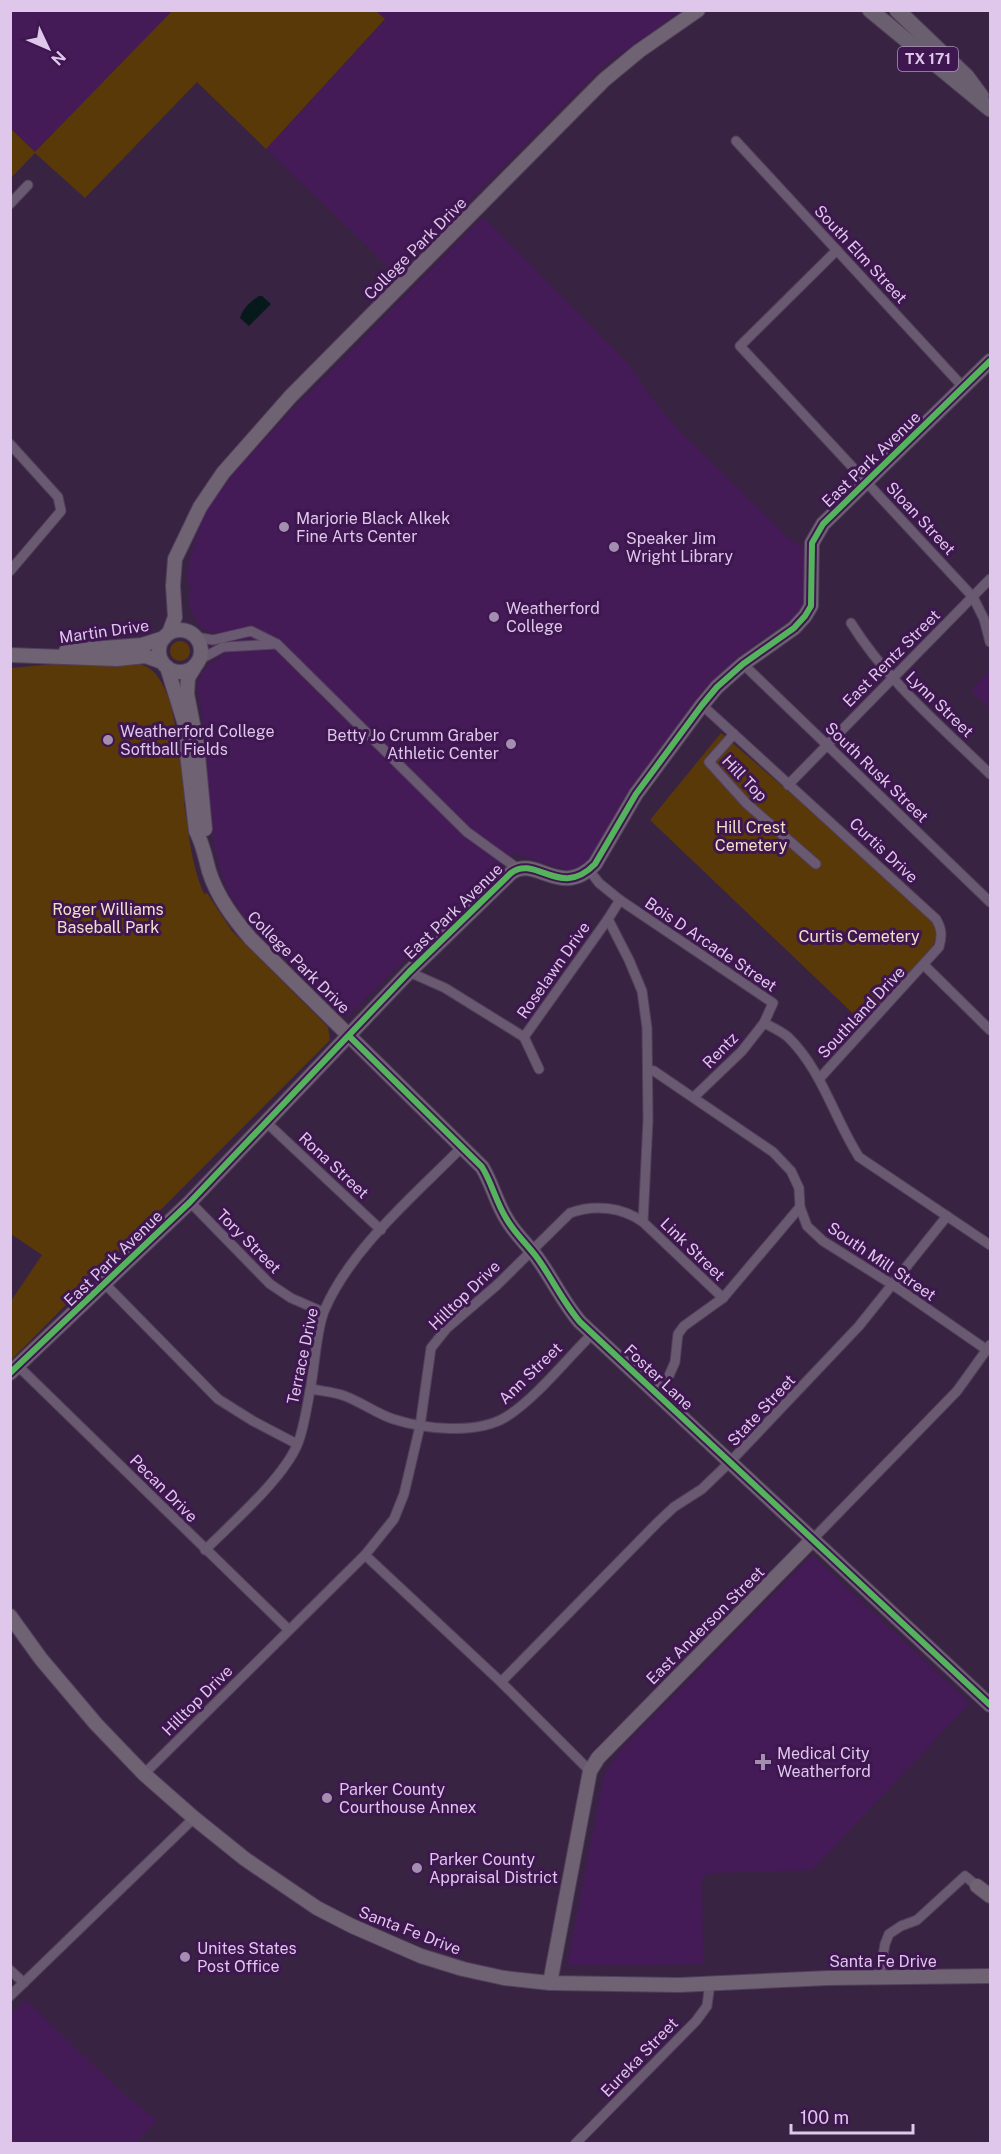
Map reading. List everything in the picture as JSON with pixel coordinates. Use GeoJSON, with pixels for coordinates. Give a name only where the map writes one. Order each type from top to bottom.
{"type":"FeatureCollection","features":[{"type":"Feature","properties":{"kind":"main road","name":"TX 171"},"geometry":{"type":"LineString","coordinates":[[870,10],[959,85],[989,106]]}},
{"type":"Feature","properties":{"kind":"main road","name":"TX 171"},"geometry":{"type":"LineString","coordinates":[[897,10],[967,76],[989,106]]}},
{"type":"Feature","properties":{"kind":"street","name":"College Park Drive"},"geometry":{"type":"LineString","coordinates":[[167,635],[176,617],[173,579],[176,559],[192,522],[211,489],[290,398],[604,80],[639,51],[698,10]]}},
{"type":"Feature","properties":{"kind":"street","name":"South Elm Street"},"geometry":{"type":"LineString","coordinates":[[736,141],[964,388]]}},
{"type":"Feature","properties":{"kind":"street"},"geometry":{"type":"LineString","coordinates":[[10,204],[28,185]]}},
{"type":"Feature","properties":{"kind":"street","name":"Sloan Street"},"geometry":{"type":"LineString","coordinates":[[837,250],[740,346],[973,597],[984,619],[990,642]]}},
{"type":"Feature","properties":{"kind":"street","name":"East Park Avenue"},"geometry":{"type":"LineString","coordinates":[[14,1370],[190,1203],[409,972],[517,868],[535,870],[565,879],[581,876],[590,870],[636,794],[717,687],[743,664],[794,628],[805,616],[811,606],[812,543],[823,524],[990,361]]}},
{"type":"Feature","properties":{"kind":"street"},"geometry":{"type":"LineString","coordinates":[[10,444],[58,497],[61,511],[10,571]]}},
{"type":"Feature","properties":{"kind":"street","name":"College Park Drive"},"geometry":{"type":"LineString","coordinates":[[186,538],[181,596],[186,619],[194,636]]}},
{"type":"Feature","properties":{"kind":"street","name":"East Rentz Street"},"geometry":{"type":"LineString","coordinates":[[788,785],[990,579]]}},
{"type":"Feature","properties":{"kind":"street","name":"Lynn Street"},"geometry":{"type":"LineString","coordinates":[[851,623],[892,678],[990,774]]}},
{"type":"Feature","properties":{"kind":"street"},"geometry":{"type":"LineString","coordinates":[[277,644],[223,647],[198,661],[192,668],[180,672],[165,664],[159,652],[167,635],[184,630],[194,636],[213,640],[251,631],[277,644],[467,832],[517,868]]}},
{"type":"Feature","properties":{"kind":"street","name":"Martin Drive"},"geometry":{"type":"LineString","coordinates":[[50,657],[68,650],[142,645],[167,635]]}},
{"type":"Feature","properties":{"kind":"street"},"geometry":{"type":"LineString","coordinates":[[194,636],[201,651],[198,661]]}},
{"type":"Feature","properties":{"kind":"street","name":"Martin Drive"},"geometry":{"type":"LineString","coordinates":[[10,655],[117,659],[145,656],[165,664]]}},
{"type":"Feature","properties":{"kind":"street","name":"College Park Drive"},"geometry":{"type":"LineString","coordinates":[[198,661],[188,678],[187,694],[197,745],[205,830],[202,843]]}},
{"type":"Feature","properties":{"kind":"street","name":"College Park Drive"},"geometry":{"type":"LineString","coordinates":[[165,664],[185,725],[196,831],[202,843],[213,881],[224,904],[251,939],[349,1036]]}},
{"type":"Feature","properties":{"kind":"street","name":"South Rusk Street"},"geometry":{"type":"LineString","coordinates":[[743,664],[990,902]]}},
{"type":"Feature","properties":{"kind":"street","name":"Curtis Drive"},"geometry":{"type":"LineString","coordinates":[[702,705],[936,919],[941,926],[942,936],[939,947],[924,965]]}},
{"type":"Feature","properties":{"kind":"street","name":"Hill Top"},"geometry":{"type":"LineString","coordinates":[[734,734],[709,762],[746,803],[816,864]]}},
{"type":"Feature","properties":{"kind":"street","name":"Bois D Arcade Street"},"geometry":{"type":"LineString","coordinates":[[590,870],[599,884],[620,900],[773,1003],[764,1023]]}},
{"type":"Feature","properties":{"kind":"street","name":"Roselawn Drive"},"geometry":{"type":"LineString","coordinates":[[409,972],[446,988],[524,1037],[620,900]]}},
{"type":"Feature","properties":{"kind":"street"},"geometry":{"type":"LineString","coordinates":[[608,919],[630,960],[642,991],[647,1028],[648,1070],[643,1222]]}},
{"type":"Feature","properties":{"kind":"street"},"geometry":{"type":"LineString","coordinates":[[924,965],[990,1030]]}},
{"type":"Feature","properties":{"kind":"street","name":"Southland Drive"},"geometry":{"type":"LineString","coordinates":[[819,1079],[924,965]]}},
{"type":"Feature","properties":{"kind":"street"},"geometry":{"type":"LineString","coordinates":[[764,1023],[786,1035],[804,1055],[819,1079],[849,1142],[859,1157],[990,1245]]}},
{"type":"Feature","properties":{"kind":"street","name":"Rentz"},"geometry":{"type":"LineString","coordinates":[[694,1097],[742,1051],[764,1023]]}},
{"type":"Feature","properties":{"kind":"street","name":"Foster Lane"},"geometry":{"type":"LineString","coordinates":[[349,1036],[482,1167],[508,1222],[532,1250],[568,1308],[592,1334],[990,1705]]}},
{"type":"Feature","properties":{"kind":"street"},"geometry":{"type":"LineString","coordinates":[[524,1037],[539,1069]]}},
{"type":"Feature","properties":{"kind":"street","name":"South Mill Street"},"geometry":{"type":"LineString","coordinates":[[648,1070],[654,1071],[694,1097],[773,1152],[791,1171],[799,1188],[800,1207],[807,1226],[824,1241],[989,1348]]}},
{"type":"Feature","properties":{"kind":"street","name":"Rona Street"},"geometry":{"type":"LineString","coordinates":[[266,1122],[381,1230]]}},
{"type":"Feature","properties":{"kind":"street","name":"Terrace Drive"},"geometry":{"type":"LineString","coordinates":[[206,1550],[262,1493],[280,1471],[297,1444],[311,1389],[323,1312],[348,1270],[381,1230],[462,1147]]}},
{"type":"Feature","properties":{"kind":"street","name":"Tory Street"},"geometry":{"type":"LineString","coordinates":[[190,1203],[270,1284],[291,1298],[323,1312]]}},
{"type":"Feature","properties":{"kind":"street","name":"Hilltop Drive"},"geometry":{"type":"LineString","coordinates":[[144,1774],[365,1555],[394,1519],[404,1494],[420,1426],[431,1348],[447,1328],[497,1285],[570,1213],[586,1207],[625,1211],[643,1222]]}},
{"type":"Feature","properties":{"kind":"street"},"geometry":{"type":"LineString","coordinates":[[656,1394],[668,1378],[675,1362],[678,1334],[684,1326],[723,1298],[800,1207]]}},
{"type":"Feature","properties":{"kind":"street","name":"State Street"},"geometry":{"type":"LineString","coordinates":[[501,1682],[657,1522],[702,1489],[730,1462],[859,1326],[947,1216]]}},
{"type":"Feature","properties":{"kind":"street","name":"Link Street"},"geometry":{"type":"LineString","coordinates":[[643,1222],[723,1298]]}},
{"type":"Feature","properties":{"kind":"street"},"geometry":{"type":"LineString","coordinates":[[106,1285],[218,1399],[297,1444]]}},
{"type":"Feature","properties":{"kind":"street","name":"Ann Street"},"geometry":{"type":"LineString","coordinates":[[311,1389],[342,1395],[392,1418],[420,1426],[447,1429],[479,1426],[504,1418],[532,1395],[592,1334]]}},
{"type":"Feature","properties":{"kind":"street","name":"East Anderson Street"},"geometry":{"type":"LineString","coordinates":[[550,1983],[590,1771],[598,1758],[957,1391],[989,1348]]}},
{"type":"Feature","properties":{"kind":"street","name":"Pecan Drive"},"geometry":{"type":"LineString","coordinates":[[14,1370],[289,1630]]}},
{"type":"Feature","properties":{"kind":"street"},"geometry":{"type":"LineString","coordinates":[[365,1555],[501,1682],[590,1771]]}},
{"type":"Feature","properties":{"kind":"street","name":"Santa Fe Drive"},"geometry":{"type":"LineString","coordinates":[[10,1616],[41,1659],[72,1696],[144,1774],[194,1818],[287,1889],[317,1908],[421,1956],[463,1969],[504,1978],[550,1983],[679,1985],[828,1977],[990,1976]]}},
{"type":"Feature","properties":{"kind":"street"},"geometry":{"type":"LineString","coordinates":[[10,1996],[194,1818]]}},
{"type":"Feature","properties":{"kind":"street"},"geometry":{"type":"LineString","coordinates":[[879,1978],[889,1934],[917,1920],[965,1876],[984,1888],[990,1896]]}},
{"type":"Feature","properties":{"kind":"street"},"geometry":{"type":"LineString","coordinates":[[10,1970],[24,1983]]}},
{"type":"Feature","properties":{"kind":"street","name":"Eureka Street"},"geometry":{"type":"LineString","coordinates":[[575,2144],[696,2021],[707,2006],[710,1983]]}},
{"type":"Feature","properties":{"kind":"shaded area"},"geometry":{"type":"Polygon","coordinates":[[[10,11],[172,11],[35,153],[11,129],[10,11]]]}},
{"type":"Feature","properties":{"kind":"shaded area"},"geometry":{"type":"Polygon","coordinates":[[[376,11],[681,11],[603,66],[396,274],[266,149],[385,20],[376,11]]]}},
{"type":"Feature","properties":{"kind":"shaded area","name":"Weatherford College"},"geometry":{"type":"Polygon","coordinates":[[[480,220],[486,220],[615,350],[630,366],[654,401],[675,426],[788,538],[804,548],[806,596],[796,616],[751,647],[704,689],[625,797],[592,855],[583,866],[573,870],[559,868],[513,853],[347,1017],[242,914],[229,894],[220,870],[214,846],[201,743],[205,736],[197,683],[202,672],[210,663],[221,657],[216,644],[216,632],[200,627],[190,608],[191,585],[187,580],[190,556],[204,515],[234,473],[287,415],[480,220]]]}},
{"type":"Feature","properties":{"kind":"shaded area"},"geometry":{"type":"Polygon","coordinates":[[[259,296],[271,304],[249,326],[240,318],[247,306],[259,296]]]}},
{"type":"Feature","properties":{"kind":"shaded area"},"geometry":{"type":"Polygon","coordinates":[[[990,669],[990,709],[971,690],[990,669]]]}},
{"type":"Feature","properties":{"kind":"shaded area","name":"Medical City Weatherford"},"geometry":{"type":"Polygon","coordinates":[[[812,1555],[970,1703],[812,1870],[708,1873],[702,1878],[703,1964],[567,1966],[604,1774],[621,1750],[812,1555]]]}},
{"type":"Feature","properties":{"kind":"shaded area"},"geometry":{"type":"Polygon","coordinates":[[[26,2000],[120,2091],[157,2120],[135,2143],[11,2143],[11,2014],[26,2000]]]}},
{"type":"Feature","properties":{"kind":"green space"},"geometry":{"type":"Polygon","coordinates":[[[172,11],[376,11],[385,19],[266,149],[197,82],[85,198],[35,153],[11,178],[11,129],[35,152],[172,11]]]}},
{"type":"Feature","properties":{"kind":"green space"},"geometry":{"type":"Polygon","coordinates":[[[180,641],[187,644],[190,651],[187,658],[180,661],[173,658],[170,651],[173,644],[180,641]]]}},
{"type":"Feature","properties":{"kind":"green space","name":"Roger Williams Baseball Park"},"geometry":{"type":"Polygon","coordinates":[[[88,661],[143,665],[158,677],[169,699],[177,743],[180,743],[188,798],[184,803],[189,837],[196,872],[204,894],[207,893],[232,931],[328,1027],[330,1040],[11,1360],[11,1301],[42,1255],[11,1234],[11,668],[88,661]]]}},
{"type":"Feature","properties":{"kind":"green space"},"geometry":{"type":"Polygon","coordinates":[[[721,733],[840,836],[934,925],[936,937],[931,950],[863,1023],[650,820],[721,733]]]}},
{"type":"Feature","properties":{"kind":"cycle path"},"geometry":{"type":"LineString","coordinates":[[10,1373],[190,1202],[409,972],[511,873],[520,869],[530,869],[560,878],[571,878],[582,874],[595,864],[636,794],[717,687],[743,664],[794,628],[805,616],[811,606],[812,543],[823,524],[990,361]]}},
{"type":"Feature","properties":{"kind":"cycle path"},"geometry":{"type":"LineString","coordinates":[[349,1036],[482,1167],[509,1223],[538,1259],[580,1322],[990,1705]]}},
{"type":"Feature","properties":{"kind":"place","name":"Marjorie Black Alkek Fine Arts Center"},"geometry":{"type":"Point","coordinates":[284,527]}},
{"type":"Feature","properties":{"kind":"place","name":"Speaker Jim Wright Library"},"geometry":{"type":"Point","coordinates":[614,547]}},
{"type":"Feature","properties":{"kind":"place","name":"Weatherford College"},"geometry":{"type":"Point","coordinates":[494,617]}},
{"type":"Feature","properties":{"kind":"place","name":"Weatherford College Softball Fields"},"geometry":{"type":"Point","coordinates":[108,740]}},
{"type":"Feature","properties":{"kind":"place","name":"Betty Jo Crumm Graber Athletic Center"},"geometry":{"type":"Point","coordinates":[511,744]}},
{"type":"Feature","properties":{"kind":"place","name":"Medical City Weatherford"},"geometry":{"type":"Point","coordinates":[763,1762]}},
{"type":"Feature","properties":{"kind":"place","name":"Parker County Courthouse Annex"},"geometry":{"type":"Point","coordinates":[327,1798]}},
{"type":"Feature","properties":{"kind":"place","name":"Parker County Appraisal District"},"geometry":{"type":"Point","coordinates":[417,1868]}},
{"type":"Feature","properties":{"kind":"place","name":"Unites States Post Office"},"geometry":{"type":"Point","coordinates":[185,1957]}},
{"type":"Feature","properties":{"kind":"park label","name":"Hill Crest Cemetery"},"geometry":{"type":"Point","coordinates":[751,836]}},
{"type":"Feature","properties":{"kind":"park label","name":"Curtis Cemetery"},"geometry":{"type":"Point","coordinates":[859,936]}}]}
